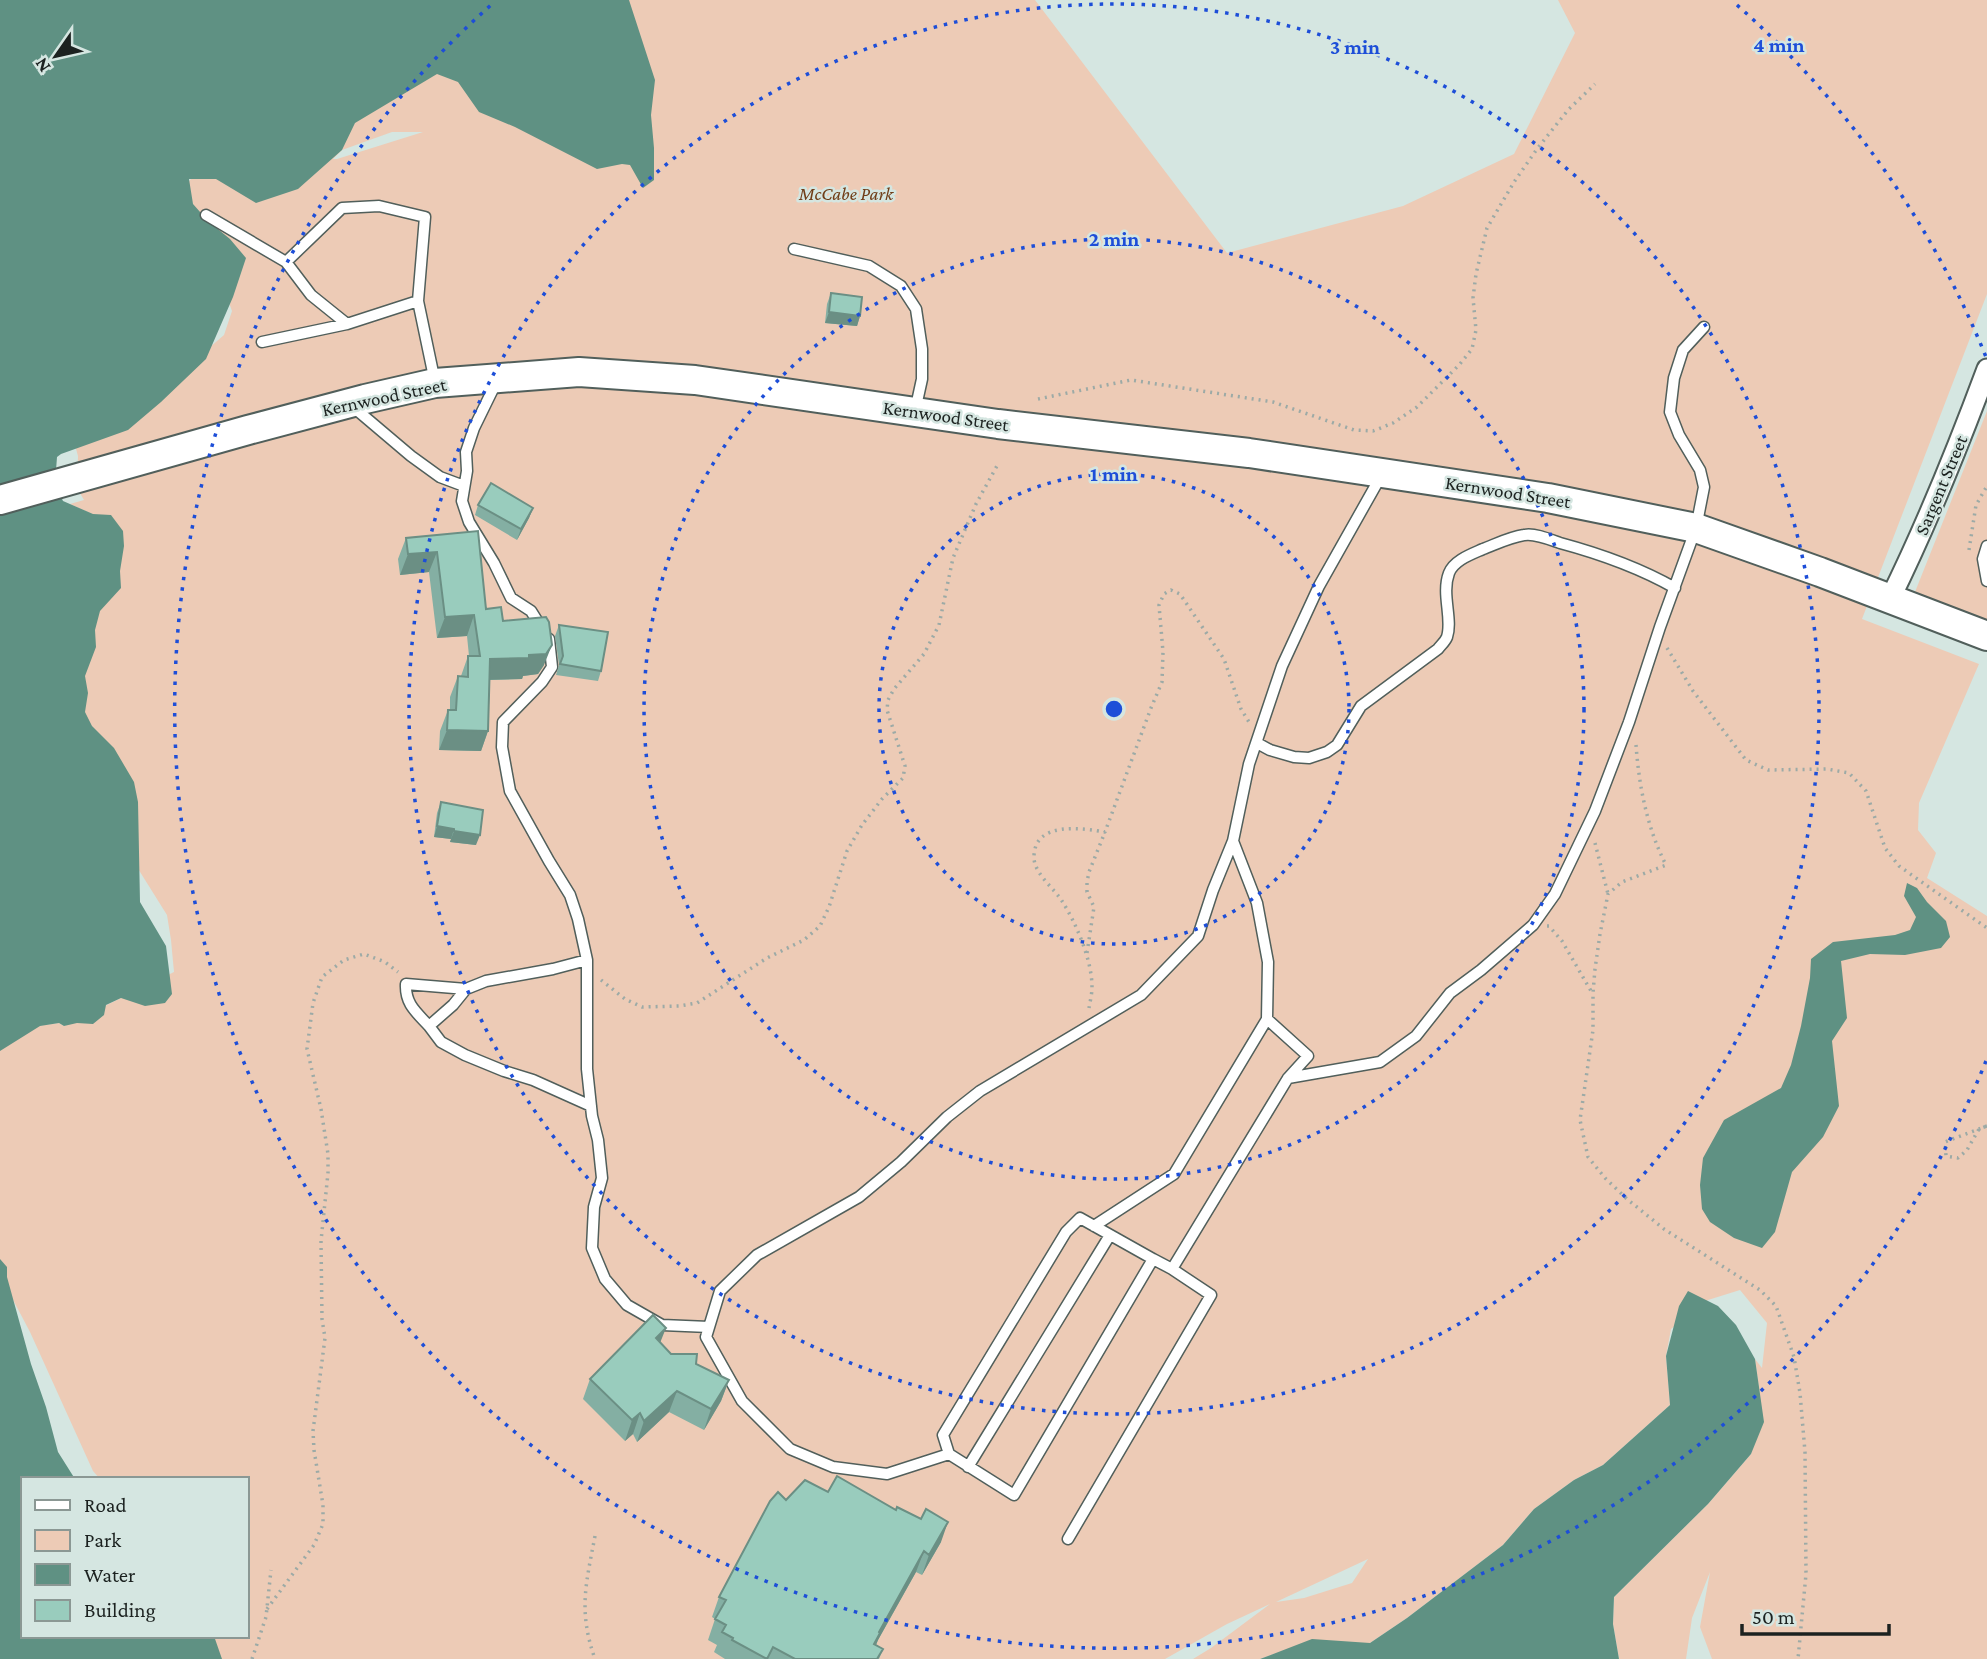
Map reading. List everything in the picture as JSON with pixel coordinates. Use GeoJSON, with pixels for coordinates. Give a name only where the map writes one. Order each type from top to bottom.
{"type":"FeatureCollection","features":[{"type":"Feature","properties":{"kind":"main road","name":"Kernwood Street"},"geometry":{"type":"LineString","coordinates":[[0,500],[349,403],[435,383],[579,372],[695,380],[998,424],[1249,453],[1548,498],[1696,528],[1987,636]]}},
{"type":"Feature","properties":{"kind":"street","name":"Sargent Street"},"geometry":{"type":"LineString","coordinates":[[1890,599],[1914,551],[1964,432],[1987,369]]}},
{"type":"Feature","properties":{"kind":"lane"},"geometry":{"type":"LineString","coordinates":[[286,262],[342,208],[379,206],[425,217],[418,301],[435,383]]}},
{"type":"Feature","properties":{"kind":"lane"},"geometry":{"type":"LineString","coordinates":[[206,215],[286,262],[311,295],[347,324]]}},
{"type":"Feature","properties":{"kind":"lane"},"geometry":{"type":"LineString","coordinates":[[794,249],[869,267],[901,286],[916,309],[922,349],[922,379],[915,411]]}},
{"type":"Feature","properties":{"kind":"lane"},"geometry":{"type":"LineString","coordinates":[[262,342],[347,324],[418,301]]}},
{"type":"Feature","properties":{"kind":"lane"},"geometry":{"type":"LineString","coordinates":[[1287,1078],[1380,1062],[1416,1036],[1450,993],[1532,925],[1555,894],[1590,821],[1634,709],[1696,528],[1704,487],[1700,470],[1679,435],[1670,412],[1674,378],[1683,350],[1704,327]]}},
{"type":"Feature","properties":{"kind":"lane"},"geometry":{"type":"LineString","coordinates":[[498,377],[466,452],[467,471],[462,501],[469,522],[494,563],[510,598],[531,611],[549,640],[552,667],[542,682],[503,722],[502,747],[510,791],[570,895],[587,960],[587,1069],[602,1178],[594,1207],[592,1248],[605,1279],[627,1305],[662,1325],[709,1327]]}},
{"type":"Feature","properties":{"kind":"lane"},"geometry":{"type":"LineString","coordinates":[[349,403],[440,477],[464,486]]}},
{"type":"Feature","properties":{"kind":"lane"},"geometry":{"type":"LineString","coordinates":[[949,1454],[887,1474],[833,1467],[790,1448],[741,1401],[706,1337],[720,1291],[758,1255],[859,1197],[901,1162],[947,1117],[981,1091],[1141,995],[1198,936],[1233,841],[1249,764],[1282,666],[1319,586],[1383,473]]}},
{"type":"Feature","properties":{"kind":"lane"},"geometry":{"type":"LineString","coordinates":[[1256,743],[1294,757],[1309,758],[1327,752],[1336,745],[1361,706],[1438,649],[1446,639],[1446,587],[1453,565],[1511,538],[1526,534],[1609,556],[1647,572],[1675,588]]}},
{"type":"Feature","properties":{"kind":"lane"},"geometry":{"type":"LineString","coordinates":[[1986,579],[1983,559],[1987,546]]}},
{"type":"Feature","properties":{"kind":"lane"},"geometry":{"type":"LineString","coordinates":[[1094,1226],[1174,1174],[1267,1019],[1268,962],[1257,903],[1233,841]]}},
{"type":"Feature","properties":{"kind":"lane"},"geometry":{"type":"LineString","coordinates":[[587,960],[486,981],[466,989],[406,984],[406,996],[414,1010],[441,1042],[465,1055],[533,1080],[591,1106]]}},
{"type":"Feature","properties":{"kind":"lane"},"geometry":{"type":"LineString","coordinates":[[429,1026],[453,1005],[466,989]]}},
{"type":"Feature","properties":{"kind":"lane"},"geometry":{"type":"LineString","coordinates":[[1172,1269],[1287,1078],[1308,1056],[1267,1019]]}},
{"type":"Feature","properties":{"kind":"lane"},"geometry":{"type":"LineString","coordinates":[[1068,1539],[1211,1295],[1172,1269],[1080,1218],[1066,1232],[943,1435],[949,1454],[1014,1495],[1153,1259]]}},
{"type":"Feature","properties":{"kind":"lane"},"geometry":{"type":"LineString","coordinates":[[968,1467],[1110,1235]]}},
{"type":"Feature","properties":{"kind":"path"},"geometry":{"type":"LineString","coordinates":[[1038,399],[1131,380],[1273,402],[1354,430],[1373,431],[1393,423],[1417,407],[1472,349],[1476,330],[1473,298],[1486,228],[1537,149],[1568,110],[1595,84]]}},
{"type":"Feature","properties":{"kind":"path"},"geometry":{"type":"LineString","coordinates":[[594,975],[625,999],[642,1007],[697,1003],[767,958],[804,940],[820,926],[847,852],[862,825],[903,778],[905,766],[892,731],[887,710],[888,700],[933,640],[939,625],[953,558],[976,504],[999,464]]}},
{"type":"Feature","properties":{"kind":"path"},"geometry":{"type":"LineString","coordinates":[[1986,579],[1977,574],[1969,554],[1976,505],[1987,486]]}},
{"type":"Feature","properties":{"kind":"path"},"geometry":{"type":"LineString","coordinates":[[1086,955],[1094,907],[1087,892],[1089,872],[1162,682],[1163,652],[1159,605],[1164,594],[1171,590],[1180,594],[1224,659],[1241,709],[1253,728],[1256,743]]}},
{"type":"Feature","properties":{"kind":"path"},"geometry":{"type":"LineString","coordinates":[[1662,640],[1693,691],[1746,760],[1768,770],[1827,769],[1849,773],[1866,791],[1885,848],[1899,866],[1987,928]]}},
{"type":"Feature","properties":{"kind":"path"},"geometry":{"type":"LineString","coordinates":[[1608,894],[1622,882],[1666,865],[1651,827],[1639,780],[1634,709]]}},
{"type":"Feature","properties":{"kind":"path"},"geometry":{"type":"LineString","coordinates":[[1590,821],[1608,894],[1592,993],[1593,1030],[1580,1120],[1588,1157],[1627,1199],[1664,1229],[1760,1290],[1776,1306],[1794,1357],[1805,1452],[1806,1574],[1798,1659]]}},
{"type":"Feature","properties":{"kind":"path"},"geometry":{"type":"LineString","coordinates":[[1086,1028],[1092,987],[1086,955],[1062,900],[1039,871],[1033,858],[1038,841],[1051,831],[1068,829],[1105,832]]}},
{"type":"Feature","properties":{"kind":"path"},"geometry":{"type":"LineString","coordinates":[[1532,925],[1549,926],[1562,941],[1592,993]]}},
{"type":"Feature","properties":{"kind":"path"},"geometry":{"type":"LineString","coordinates":[[267,1609],[314,1545],[323,1524],[313,1431],[325,1338],[322,1319],[321,1241],[328,1154],[307,1049],[313,1003],[322,977],[344,960],[364,954],[385,962],[402,976]]}},
{"type":"Feature","properties":{"kind":"path"},"geometry":{"type":"LineString","coordinates":[[1979,1129],[1968,1150],[1958,1158],[1946,1156],[1945,1142],[1979,1129],[1987,1126]]}},
{"type":"Feature","properties":{"kind":"path"},"geometry":{"type":"LineString","coordinates":[[595,1536],[584,1594],[587,1638],[595,1659]]}},
{"type":"Feature","properties":{"kind":"path"},"geometry":{"type":"LineString","coordinates":[[252,1659],[267,1609],[271,1570]]}},
{"type":"Feature","properties":{"kind":"green space","name":"McCabe Park"},"geometry":{"type":"Polygon","coordinates":[[[244,0],[1035,0],[1227,253],[1403,206],[1514,154],[1575,33],[1558,0],[1987,0],[1987,294],[1862,619],[1979,664],[1919,803],[1918,830],[1936,853],[1927,878],[1987,916],[1987,1659],[1712,1659],[1700,1627],[1710,1572],[1692,1618],[1686,1659],[1619,1659],[1613,1624],[1614,1597],[1708,1504],[1751,1454],[1760,1396],[1755,1359],[1762,1368],[1767,1323],[1740,1290],[1708,1300],[1671,1329],[1666,1356],[1670,1405],[1603,1465],[1574,1480],[1534,1509],[1503,1545],[1370,1643],[1347,1643],[1274,1654],[1260,1659],[1193,1659],[1270,1604],[1227,1624],[1165,1659],[191,1659],[187,1638],[248,1638],[248,1477],[98,1477],[93,1471],[30,1332],[0,1275],[0,1031],[59,1023],[64,1026],[174,972],[167,915],[85,784],[65,717],[92,514],[70,504],[84,500],[77,488],[78,456],[70,427],[194,361],[224,335],[232,311],[186,185],[191,179],[244,0]],[[392,132],[342,150],[333,159],[337,159],[423,132],[392,132]],[[1368,1559],[1276,1602],[1304,1598],[1352,1583],[1368,1559]]]}},
{"type":"Feature","properties":{"kind":"green space"},"geometry":{"type":"Polygon","coordinates":[[[1987,411],[1987,626],[1913,597],[1987,411]]]}},
{"type":"Feature","properties":{"kind":"water"},"geometry":{"type":"Polygon","coordinates":[[[0,0],[629,0],[655,80],[651,115],[654,180],[643,188],[630,165],[597,169],[515,127],[479,112],[458,82],[437,74],[355,123],[342,150],[298,189],[256,203],[216,179],[189,179],[193,204],[246,258],[233,297],[206,359],[128,430],[57,457],[55,484],[63,501],[93,514],[111,515],[123,531],[121,588],[100,611],[95,630],[96,647],[85,676],[88,693],[85,712],[92,726],[114,748],[134,782],[138,802],[140,902],[166,946],[172,994],[165,1003],[145,1006],[121,998],[106,1005],[104,1015],[93,1024],[64,1026],[59,1023],[40,1026],[0,1051],[0,0]]]}},
{"type":"Feature","properties":{"kind":"water"},"geometry":{"type":"Polygon","coordinates":[[[1907,883],[1917,888],[1946,921],[1950,937],[1941,948],[1905,955],[1870,954],[1841,961],[1847,1018],[1832,1041],[1839,1106],[1823,1137],[1792,1172],[1775,1232],[1762,1248],[1734,1238],[1710,1222],[1702,1209],[1700,1185],[1703,1158],[1724,1120],[1781,1088],[1791,1065],[1801,1026],[1811,959],[1833,942],[1895,935],[1910,930],[1916,917],[1904,896],[1907,883]]]}},
{"type":"Feature","properties":{"kind":"water"},"geometry":{"type":"Polygon","coordinates":[[[0,1259],[7,1267],[7,1277],[58,1452],[74,1477],[21,1477],[21,1638],[215,1638],[222,1659],[0,1659],[0,1259]]]}},
{"type":"Feature","properties":{"kind":"water"},"geometry":{"type":"Polygon","coordinates":[[[1688,1291],[1718,1306],[1736,1325],[1755,1359],[1764,1422],[1751,1454],[1708,1504],[1614,1597],[1613,1624],[1619,1659],[1260,1659],[1312,1639],[1370,1643],[1503,1545],[1534,1509],[1574,1480],[1603,1465],[1670,1405],[1666,1356],[1679,1306],[1688,1291]]]}},
{"type":"Feature","properties":{"kind":"building"},"geometry":{"type":"Polygon","coordinates":[[[831,293],[862,297],[860,316],[829,312],[831,293]]]}},
{"type":"Feature","properties":{"kind":"building"},"geometry":{"type":"Polygon","coordinates":[[[491,483],[533,508],[521,529],[478,505],[491,483]]]}},
{"type":"Feature","properties":{"kind":"building"},"geometry":{"type":"Polygon","coordinates":[[[478,531],[486,609],[501,607],[503,621],[546,617],[552,645],[546,654],[529,655],[529,658],[490,659],[488,731],[447,730],[448,710],[456,710],[458,676],[468,677],[468,656],[480,656],[474,615],[445,617],[437,552],[408,554],[406,538],[478,531]]]}},
{"type":"Feature","properties":{"kind":"building"},"geometry":{"type":"Polygon","coordinates":[[[559,625],[608,632],[601,671],[560,664],[563,656],[559,625]]]}},
{"type":"Feature","properties":{"kind":"building"},"geometry":{"type":"Polygon","coordinates":[[[441,802],[483,810],[480,835],[437,826],[441,802]]]}},
{"type":"Feature","properties":{"kind":"building"},"geometry":{"type":"Polygon","coordinates":[[[653,1315],[666,1328],[656,1338],[671,1354],[697,1354],[696,1364],[729,1380],[711,1409],[677,1391],[644,1421],[640,1413],[632,1420],[590,1379],[653,1315]]]}},
{"type":"Feature","properties":{"kind":"building"},"geometry":{"type":"Polygon","coordinates":[[[837,1476],[896,1510],[897,1507],[921,1519],[926,1509],[948,1522],[929,1555],[924,1551],[879,1632],[874,1644],[883,1649],[877,1659],[795,1659],[773,1647],[767,1659],[722,1632],[726,1625],[715,1619],[726,1600],[719,1597],[770,1501],[778,1492],[786,1500],[805,1480],[828,1492],[837,1476]]]}}]}
